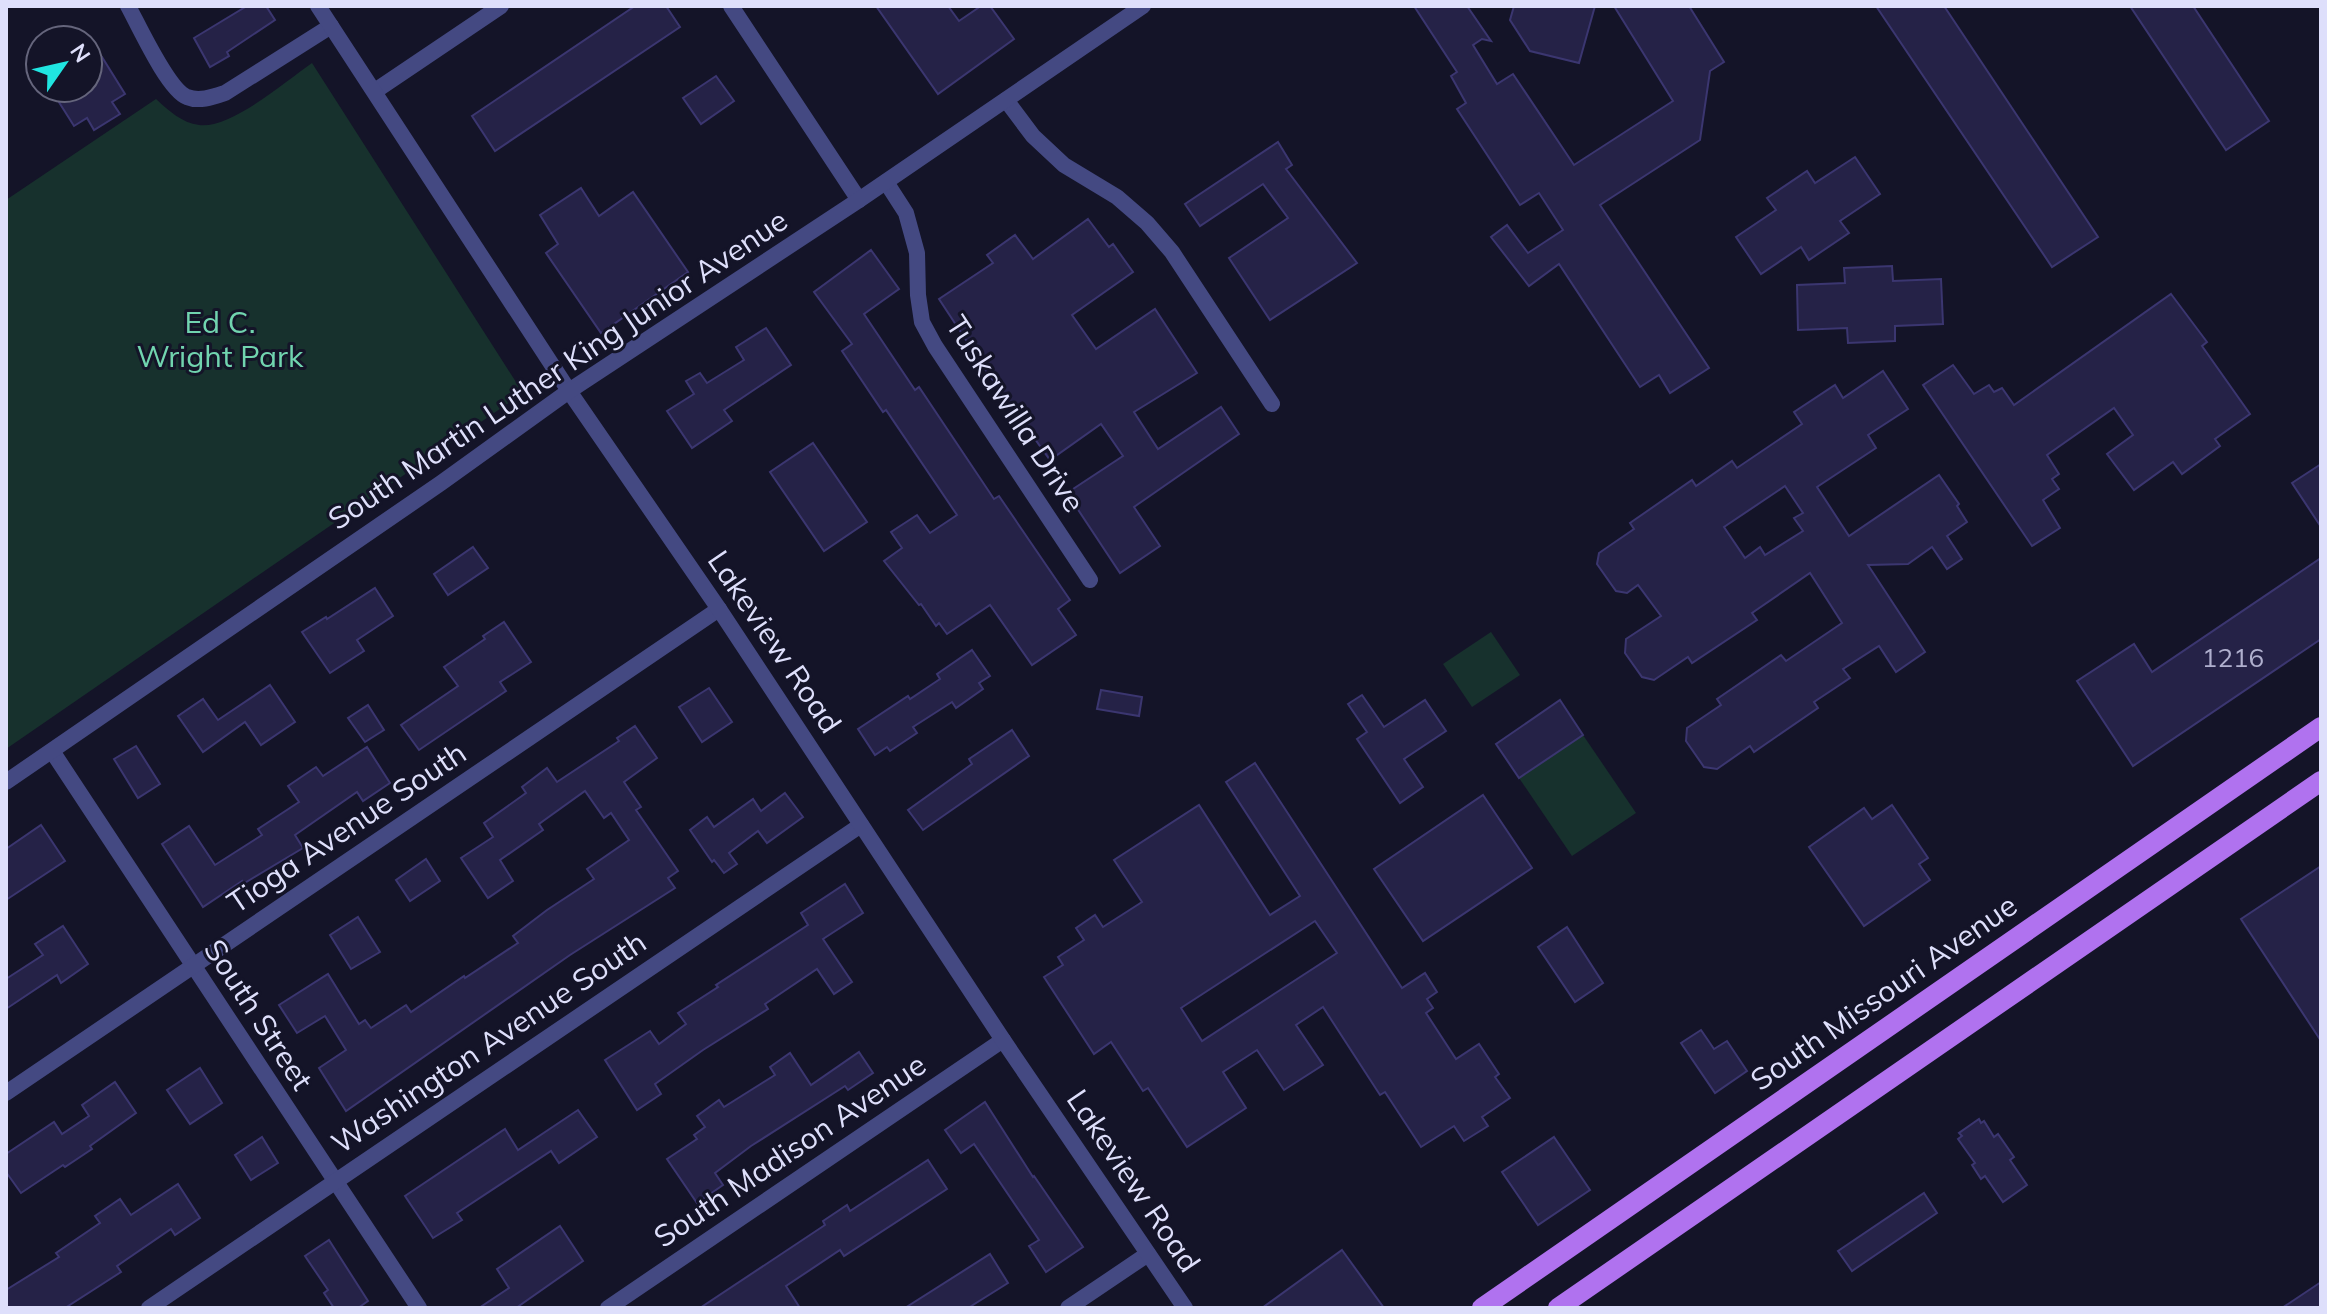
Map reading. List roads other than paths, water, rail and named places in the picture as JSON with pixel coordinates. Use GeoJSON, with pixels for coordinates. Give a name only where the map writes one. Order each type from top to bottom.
{"type":"FeatureCollection","features":[{"type":"Feature","properties":{"kind":"main road","name":"South Missouri Avenue"},"geometry":{"type":"LineString","coordinates":[[1482,1308],[2321,727]]}},
{"type":"Feature","properties":{"kind":"main road"},"geometry":{"type":"LineString","coordinates":[[1558,1308],[2321,781]]}},
{"type":"Feature","properties":{"kind":"street"},"geometry":{"type":"LineString","coordinates":[[128,6],[175,88],[187,97],[206,99],[225,93],[331,26]]}},
{"type":"Feature","properties":{"kind":"street","name":"Lakeview Road"},"geometry":{"type":"LineString","coordinates":[[318,6],[569,391],[719,609],[1003,1040],[1185,1308]]}},
{"type":"Feature","properties":{"kind":"street"},"geometry":{"type":"LineString","coordinates":[[375,91],[501,6]]}},
{"type":"Feature","properties":{"kind":"street"},"geometry":{"type":"LineString","coordinates":[[731,6],[859,200]]}},
{"type":"Feature","properties":{"kind":"street","name":"South Martin Luther King Junior Avenue"},"geometry":{"type":"LineString","coordinates":[[6,782],[415,501],[569,391],[1006,100],[1122,12],[1143,6]]}},
{"type":"Feature","properties":{"kind":"street"},"geometry":{"type":"LineString","coordinates":[[1006,100],[1033,136],[1064,165],[1117,197],[1147,223],[1172,252],[1272,404]]}},
{"type":"Feature","properties":{"kind":"street","name":"Tuskawilla Drive"},"geometry":{"type":"LineString","coordinates":[[886,182],[906,213],[917,253],[922,322],[1090,580]]}},
{"type":"Feature","properties":{"kind":"street","name":"Tioga Avenue South"},"geometry":{"type":"LineString","coordinates":[[6,1093],[719,609]]}},
{"type":"Feature","properties":{"kind":"street","name":"South Street"},"geometry":{"type":"LineString","coordinates":[[52,751],[419,1308]]}},
{"type":"Feature","properties":{"kind":"street","name":"Washington Avenue South"},"geometry":{"type":"LineString","coordinates":[[149,1308],[861,825]]}},
{"type":"Feature","properties":{"kind":"street","name":"South Madison Avenue"},"geometry":{"type":"LineString","coordinates":[[608,1308],[1003,1040]]}},
{"type":"Feature","properties":{"kind":"street"},"geometry":{"type":"LineString","coordinates":[[1068,1308],[1148,1254]]}},
{"type":"Feature","properties":{"kind":"park label","name":"Ed C. Wright Park"},"geometry":{"type":"Point","coordinates":[220,340]}}]}
